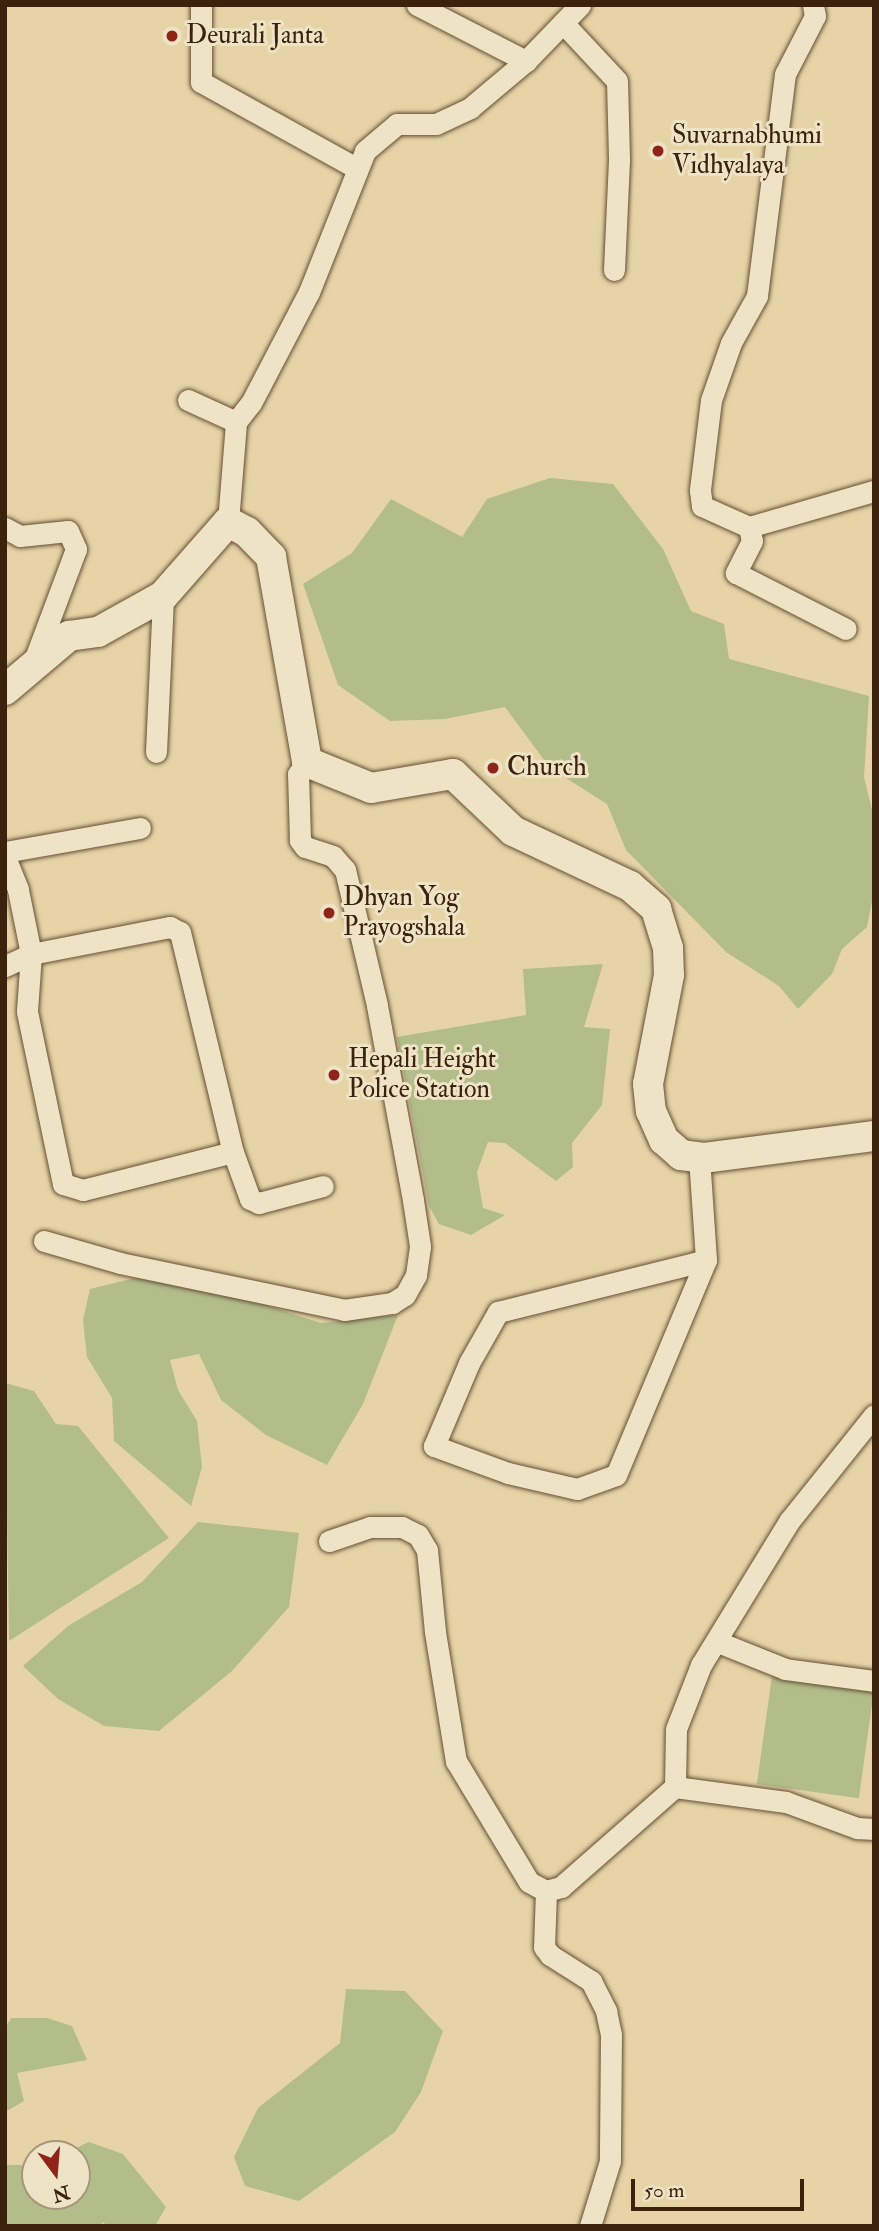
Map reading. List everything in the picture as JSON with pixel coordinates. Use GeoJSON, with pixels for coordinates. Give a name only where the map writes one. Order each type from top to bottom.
{"type":"FeatureCollection","features":[{"type":"Feature","properties":{"kind":"street"},"geometry":{"type":"LineString","coordinates":[[201,5],[201,82],[356,168]]}},
{"type":"Feature","properties":{"kind":"street"},"geometry":{"type":"LineString","coordinates":[[417,5],[526,61]]}},
{"type":"Feature","properties":{"kind":"street"},"geometry":{"type":"LineString","coordinates":[[5,690],[69,636],[98,632],[163,596],[228,522],[236,422],[251,403],[309,292],[365,151],[397,124],[436,124],[470,108],[526,61],[580,5]]}},
{"type":"Feature","properties":{"kind":"street"},"geometry":{"type":"LineString","coordinates":[[813,5],[815,16],[785,74],[757,296],[731,343],[711,400],[702,477],[702,506],[749,527],[874,491]]}},
{"type":"Feature","properties":{"kind":"street"},"geometry":{"type":"LineString","coordinates":[[563,23],[617,81],[620,160],[614,270]]}},
{"type":"Feature","properties":{"kind":"street"},"geometry":{"type":"LineString","coordinates":[[188,401],[236,422]]}},
{"type":"Feature","properties":{"kind":"street"},"geometry":{"type":"LineString","coordinates":[[44,1241],[120,1263],[344,1310],[392,1304],[405,1295],[416,1275],[420,1245],[413,1200],[377,1005],[345,870],[333,856],[305,847],[300,840],[298,774],[307,762],[271,557],[247,532],[228,522]]}},
{"type":"Feature","properties":{"kind":"street"},"geometry":{"type":"LineString","coordinates":[[749,527],[752,541],[736,573],[846,629]]}},
{"type":"Feature","properties":{"kind":"street"},"geometry":{"type":"LineString","coordinates":[[10,534],[61,529],[72,535],[76,549],[31,666]]}},
{"type":"Feature","properties":{"kind":"street"},"geometry":{"type":"LineString","coordinates":[[156,752],[163,596]]}},
{"type":"Feature","properties":{"kind":"street"},"geometry":{"type":"LineString","coordinates":[[307,762],[371,788],[453,774],[513,831],[630,886],[656,909],[668,948],[668,975],[648,1084],[651,1111],[664,1140],[681,1155],[699,1157],[874,1136]]}},
{"type":"Feature","properties":{"kind":"street"},"geometry":{"type":"LineString","coordinates":[[140,828],[5,854],[18,890],[31,954],[27,1011],[63,1184],[83,1190],[233,1152]]}},
{"type":"Feature","properties":{"kind":"street"},"geometry":{"type":"LineString","coordinates":[[5,966],[31,954],[170,927],[180,932],[233,1152],[250,1199],[259,1203],[323,1186]]}},
{"type":"Feature","properties":{"kind":"street"},"geometry":{"type":"LineString","coordinates":[[699,1157],[706,1261],[616,1475],[577,1489],[508,1473],[434,1446],[469,1363],[498,1312],[706,1261]]}},
{"type":"Feature","properties":{"kind":"street"},"geometry":{"type":"LineString","coordinates":[[328,1541],[370,1527],[402,1527],[418,1535],[427,1550],[435,1632],[456,1760],[529,1882],[546,1891],[561,1887],[675,1787],[676,1730],[701,1665],[719,1642],[790,1520],[870,1428]]}},
{"type":"Feature","properties":{"kind":"street"},"geometry":{"type":"LineString","coordinates":[[719,1642],[785,1669],[874,1681]]}},
{"type":"Feature","properties":{"kind":"street"},"geometry":{"type":"LineString","coordinates":[[675,1787],[786,1802],[857,1828],[874,1829]]}},
{"type":"Feature","properties":{"kind":"street"},"geometry":{"type":"LineString","coordinates":[[546,1891],[544,1947],[550,1955],[591,1981],[606,2011],[611,2035],[610,2161],[590,2226]]}},
{"type":"Feature","properties":{"kind":"green space"},"geometry":{"type":"Polygon","coordinates":[[[550,478],[613,484],[663,549],[691,611],[724,624],[729,659],[869,696],[864,777],[874,818],[874,891],[867,927],[842,949],[832,974],[798,1009],[779,986],[726,952],[626,850],[607,804],[550,768],[505,707],[445,719],[390,721],[338,685],[303,584],[352,553],[391,499],[462,537],[487,499],[550,478]]]}},
{"type":"Feature","properties":{"kind":"green space"},"geometry":{"type":"Polygon","coordinates":[[[603,964],[584,1027],[610,1029],[602,1105],[572,1143],[573,1167],[556,1181],[505,1143],[488,1142],[477,1172],[483,1208],[505,1215],[471,1235],[439,1224],[429,1206],[397,1037],[526,1015],[523,969],[603,964]]]}},
{"type":"Feature","properties":{"kind":"green space"},"geometry":{"type":"Polygon","coordinates":[[[139,1277],[240,1297],[321,1323],[398,1315],[363,1404],[327,1465],[266,1435],[221,1400],[199,1354],[170,1360],[178,1390],[197,1421],[202,1467],[191,1506],[114,1441],[112,1398],[87,1357],[83,1320],[90,1289],[139,1277]]]}},
{"type":"Feature","properties":{"kind":"green space"},"geometry":{"type":"Polygon","coordinates":[[[5,1383],[34,1391],[56,1424],[78,1426],[169,1538],[9,1641],[5,1383]]]}},
{"type":"Feature","properties":{"kind":"green space"},"geometry":{"type":"Polygon","coordinates":[[[198,1522],[299,1533],[289,1607],[232,1671],[159,1731],[104,1726],[58,1699],[23,1666],[68,1626],[142,1582],[198,1522]]]}},
{"type":"Feature","properties":{"kind":"green space"},"geometry":{"type":"Polygon","coordinates":[[[772,1676],[874,1690],[859,1798],[757,1784],[772,1676]]]}},
{"type":"Feature","properties":{"kind":"green space"},"geometry":{"type":"Polygon","coordinates":[[[346,1989],[405,1991],[443,2031],[421,2092],[395,2132],[299,2201],[245,2186],[234,2157],[258,2108],[340,2043],[346,1989]]]}},
{"type":"Feature","properties":{"kind":"green space"},"geometry":{"type":"Polygon","coordinates":[[[11,2018],[47,2018],[72,2026],[87,2060],[17,2073],[24,2101],[5,2112],[5,2029],[11,2018]]]}},
{"type":"Feature","properties":{"kind":"green space"},"geometry":{"type":"Polygon","coordinates":[[[91,2143],[123,2154],[166,2207],[155,2226],[107,2226],[103,2222],[101,2226],[7,2226],[5,2165],[21,2165],[21,2210],[91,2210],[91,2143]]]}},
{"type":"Feature","properties":{"kind":"place","name":"Deurali Janta"},"geometry":{"type":"Point","coordinates":[172,36]}},
{"type":"Feature","properties":{"kind":"place","name":"Suvarnabhumi Vidhyalaya"},"geometry":{"type":"Point","coordinates":[658,151]}},
{"type":"Feature","properties":{"kind":"place","name":"Church"},"geometry":{"type":"Point","coordinates":[493,768]}},
{"type":"Feature","properties":{"kind":"place","name":"Dhyan Yog Prayogshala"},"geometry":{"type":"Point","coordinates":[329,913]}},
{"type":"Feature","properties":{"kind":"place","name":"Hepali Height Police Station"},"geometry":{"type":"Point","coordinates":[334,1075]}}]}
